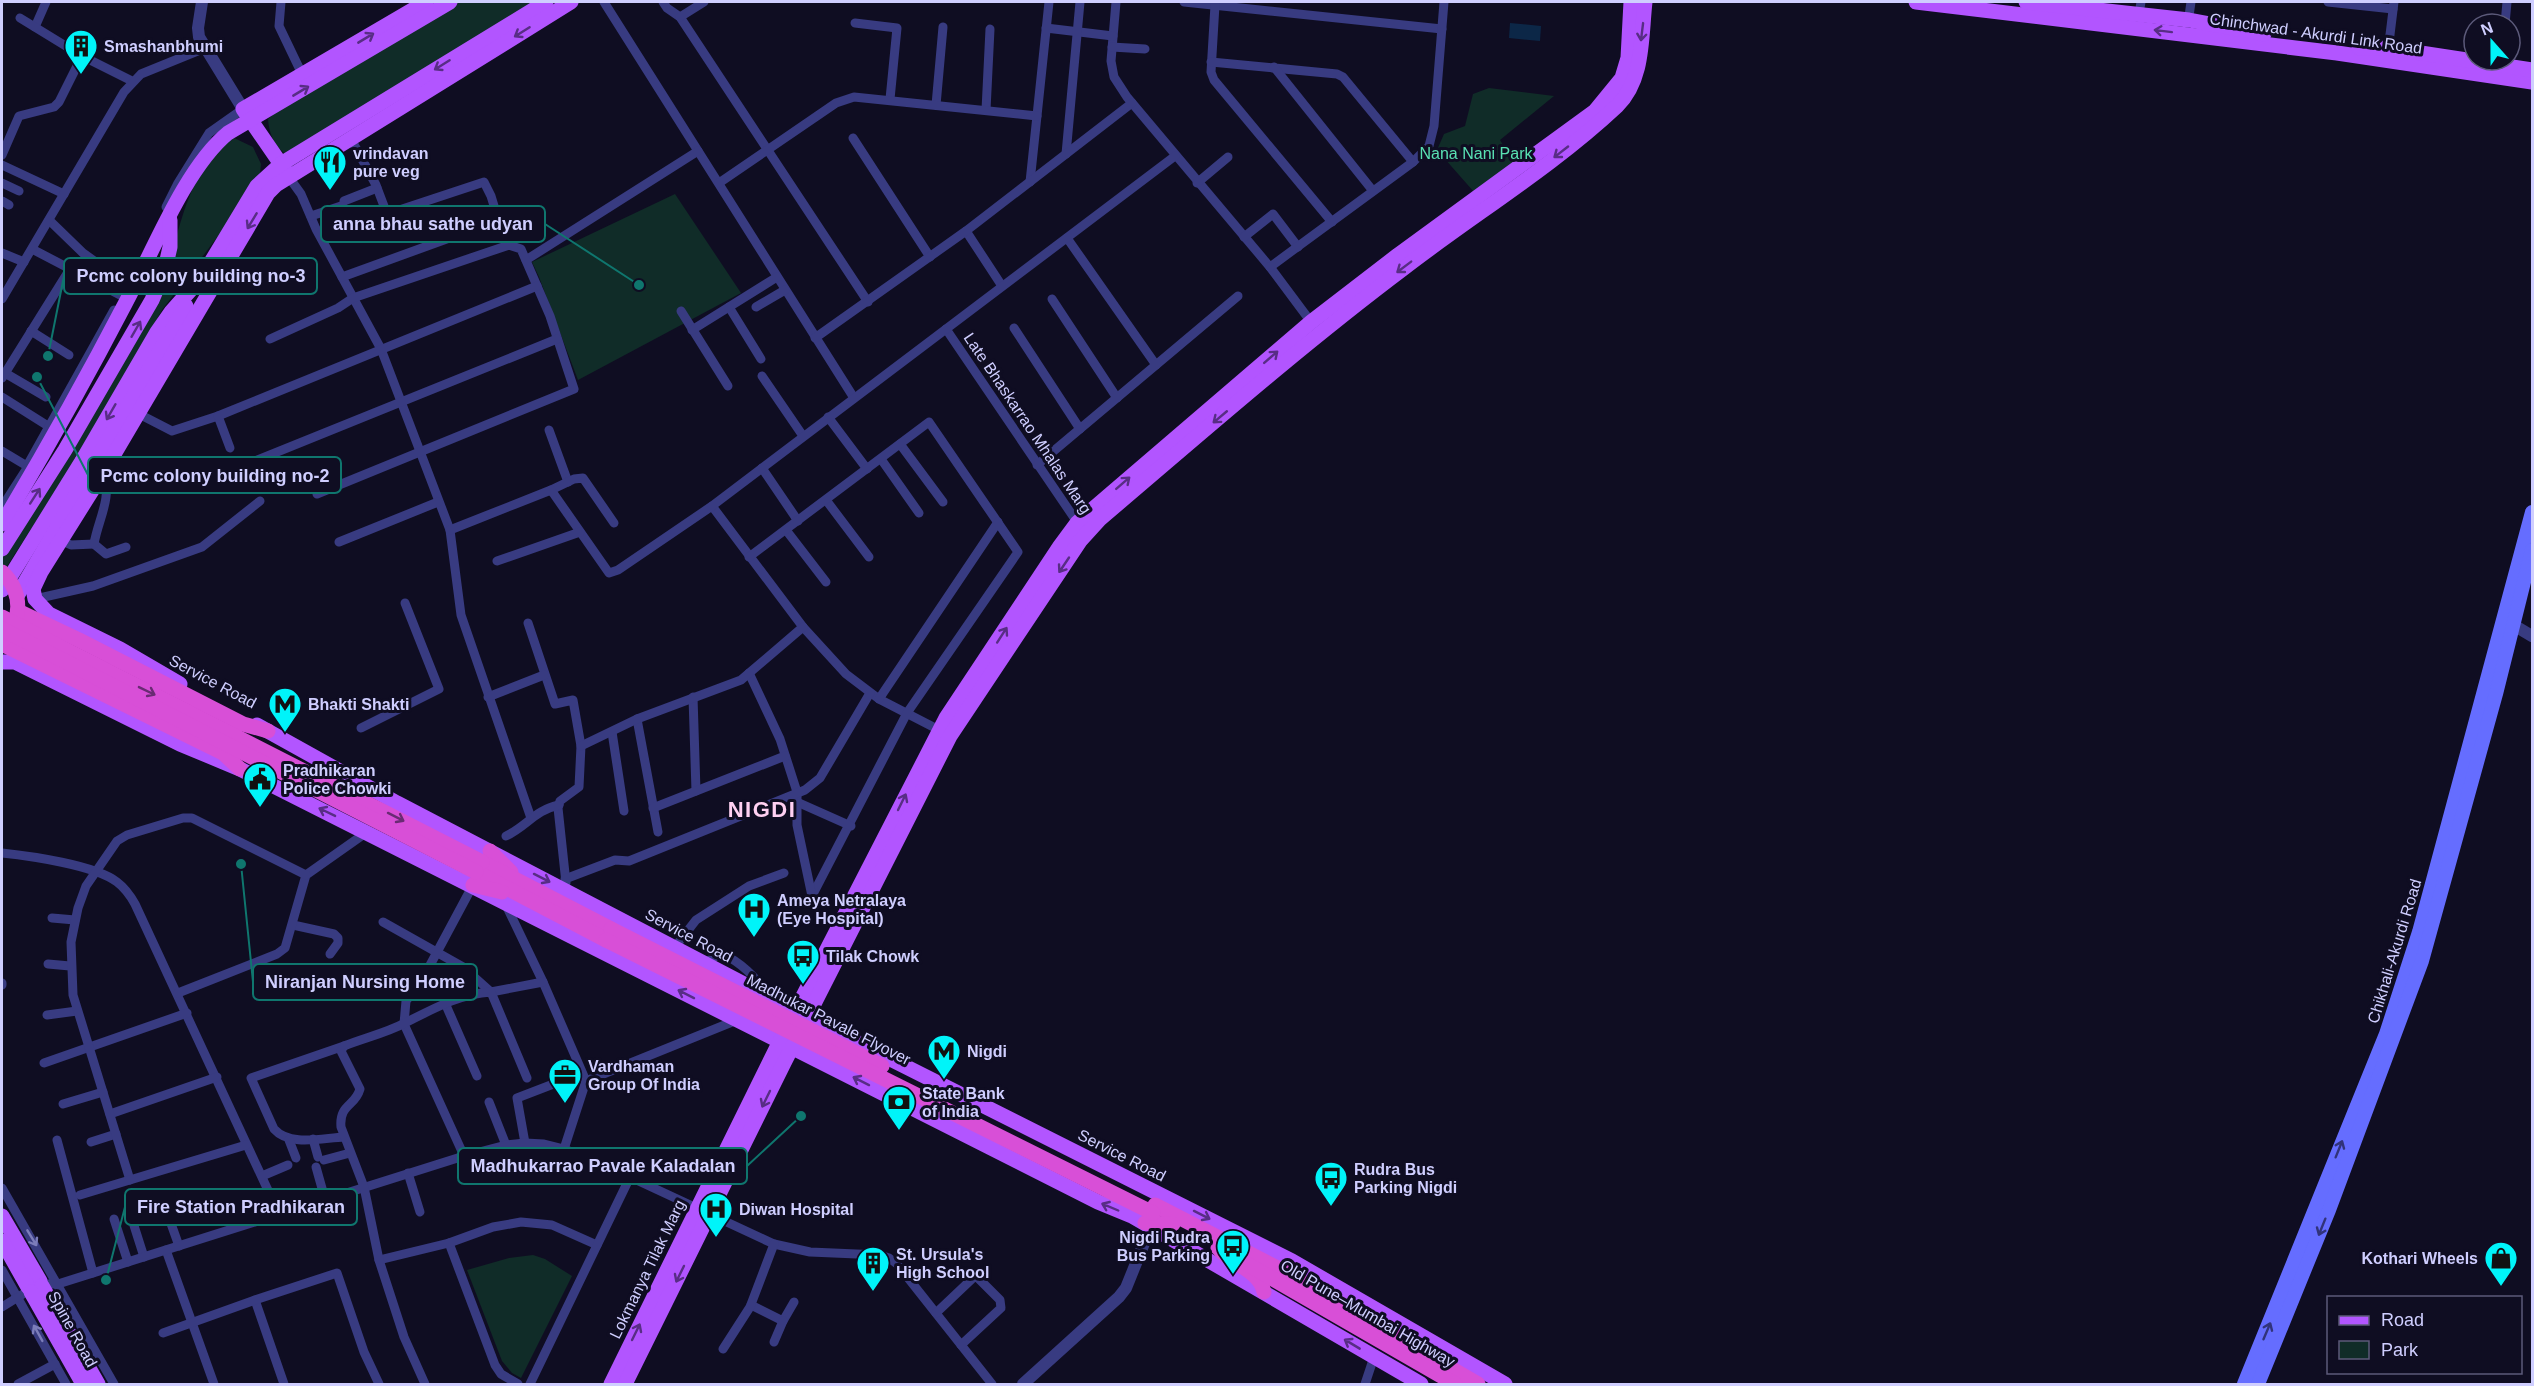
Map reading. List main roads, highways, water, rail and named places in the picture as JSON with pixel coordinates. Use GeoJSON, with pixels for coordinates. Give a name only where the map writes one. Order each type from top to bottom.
{"type":"FeatureCollection","features":[{"type":"Feature","properties":{"kind":"highway"},"geometry":{"type":"LineString","coordinates":[[2,572],[12,584],[18,604],[15,624],[2,643],[223,753],[240,769]]}},
{"type":"Feature","properties":{"kind":"highway"},"geometry":{"type":"LineString","coordinates":[[18,604],[80,640],[243,724],[268,731]]}},
{"type":"Feature","properties":{"kind":"highway"},"geometry":{"type":"LineString","coordinates":[[2,617],[522,890]]}},
{"type":"Feature","properties":{"kind":"highway"},"geometry":{"type":"LineString","coordinates":[[2,629],[522,890]]}},
{"type":"Feature","properties":{"kind":"highway","name":"Madhukar Pavale Flyover"},"geometry":{"type":"LineString","coordinates":[[522,890],[1151,1217],[1290,1267]]}},
{"type":"Feature","properties":{"kind":"highway","name":"Madhukar Pavale Flyover"},"geometry":{"type":"LineString","coordinates":[[1151,1217],[1173,1224],[1263,1272]]}},
{"type":"Feature","properties":{"kind":"highway"},"geometry":{"type":"LineString","coordinates":[[1218,1248],[1225,1257],[1263,1283],[1264,1292]]}},
{"type":"Feature","properties":{"kind":"highway","name":"Old Pune–Mumbai Highway"},"geometry":{"type":"LineString","coordinates":[[1290,1267],[1478,1384]]}},
{"type":"Feature","properties":{"kind":"highway","name":"Old Pune–Mumbai Highway"},"geometry":{"type":"LineString","coordinates":[[1263,1272],[1455,1384]]}},
{"type":"Feature","properties":{"kind":"main road"},"geometry":{"type":"LineString","coordinates":[[2,524],[32,466],[46,449],[87,378],[185,188],[214,144],[247,115],[302,74],[426,2]]}},
{"type":"Feature","properties":{"kind":"main road"},"geometry":{"type":"LineString","coordinates":[[247,115],[450,2]]}},
{"type":"Feature","properties":{"kind":"main road"},"geometry":{"type":"LineString","coordinates":[[18,604],[202,278],[257,186],[546,2]]}},
{"type":"Feature","properties":{"kind":"main road"},"geometry":{"type":"LineString","coordinates":[[285,170],[351,139],[571,2]]}},
{"type":"Feature","properties":{"kind":"main road"},"geometry":{"type":"LineString","coordinates":[[1315,328],[1398,255],[1595,111],[1622,78],[1628,58],[1632,2]]}},
{"type":"Feature","properties":{"kind":"main road"},"geometry":{"type":"LineString","coordinates":[[1315,328],[1541,167],[1605,117],[1627,96],[1634,84],[1646,2]]}},
{"type":"Feature","properties":{"kind":"main road","name":"Chinchwad - Akurdi Link Road"},"geometry":{"type":"LineString","coordinates":[[1916,2],[2100,12],[2140,8],[2188,27]]}},
{"type":"Feature","properties":{"kind":"main road","name":"Chinchwad - Akurdi Link Road"},"geometry":{"type":"LineString","coordinates":[[2026,2],[2053,3],[2188,27],[2387,54],[2532,70]]}},
{"type":"Feature","properties":{"kind":"main road","name":"Chinchwad - Akurdi Link Road"},"geometry":{"type":"LineString","coordinates":[[2387,54],[2532,82]]}},
{"type":"Feature","properties":{"kind":"main road"},"geometry":{"type":"LineString","coordinates":[[247,115],[285,170]]}},
{"type":"Feature","properties":{"kind":"main road","name":"Service Road"},"geometry":{"type":"LineString","coordinates":[[285,170],[268,194],[33,589],[35,599],[49,614],[120,649],[168,678],[397,803],[480,867],[566,885],[705,963],[1290,1267],[1504,1384]]}},
{"type":"Feature","properties":{"kind":"main road"},"geometry":{"type":"LineString","coordinates":[[2,549],[65,450],[152,300],[165,269],[170,247],[170,216]]}},
{"type":"Feature","properties":{"kind":"main road"},"geometry":{"type":"LineString","coordinates":[[2,590],[82,461],[157,332],[171,312],[202,278]]}},
{"type":"Feature","properties":{"kind":"main road","name":"Lokmanya Tilak Marg"},"geometry":{"type":"LineString","coordinates":[[618,1383],[801,1014],[945,733],[1082,528],[1100,519],[1315,328]]}},
{"type":"Feature","properties":{"kind":"main road","name":"Chikhali-Akurdi Road"},"geometry":{"type":"LineString","coordinates":[[2509,622],[2532,512]]}},
{"type":"Feature","properties":{"kind":"main road","name":"Chikhali-Akurdi Road"},"geometry":{"type":"LineString","coordinates":[[2258,1384],[2329,1210],[2416,960],[2419,932],[2532,550]]}},
{"type":"Feature","properties":{"kind":"main road"},"geometry":{"type":"LineString","coordinates":[[2,662],[15,662],[180,744],[240,769],[367,832],[480,867],[504,901],[1098,1202],[1151,1217],[1264,1292],[1421,1384]]}},
{"type":"Feature","properties":{"kind":"main road","name":"Chikhali-Akurdi Road"},"geometry":{"type":"LineString","coordinates":[[2244,1384],[2416,960]]}},
{"type":"Feature","properties":{"kind":"main road"},"geometry":{"type":"LineString","coordinates":[[2,1216],[33,1288]]}},
{"type":"Feature","properties":{"kind":"main road"},"geometry":{"type":"LineString","coordinates":[[2,1241],[98,1384]]}},
{"type":"Feature","properties":{"kind":"main road","name":"Spine Road"},"geometry":{"type":"LineString","coordinates":[[33,1288],[83,1384]]}},
{"type":"Feature","properties":{"kind":"water"},"geometry":{"type":"Polygon","coordinates":[[[1510,23],[1541,26],[1540,41],[1509,38],[1510,23]]]}},
{"type":"Feature","properties":{"kind":"place","name":"Smashanbhumi"},"geometry":{"type":"Point","coordinates":[81,75]}},
{"type":"Feature","properties":{"kind":"place","name":"vrindavan pure veg"},"geometry":{"type":"Point","coordinates":[330,191]}},
{"type":"Feature","properties":{"kind":"place","name":"anna bhau sathe udyan"},"geometry":{"type":"Point","coordinates":[639,285]}},
{"type":"Feature","properties":{"kind":"place","name":"Pcmc colony building no-3"},"geometry":{"type":"Point","coordinates":[48,356]}},
{"type":"Feature","properties":{"kind":"place","name":"Pcmc colony building no-2"},"geometry":{"type":"Point","coordinates":[37,377]}},
{"type":"Feature","properties":{"kind":"place","name":"Bhakti Shakti"},"geometry":{"type":"Point","coordinates":[285,733]}},
{"type":"Feature","properties":{"kind":"place","name":"Pradhikaran Police Chowki"},"geometry":{"type":"Point","coordinates":[260,808]}},
{"type":"Feature","properties":{"kind":"place","name":"Niranjan Nursing Home"},"geometry":{"type":"Point","coordinates":[241,864]}},
{"type":"Feature","properties":{"kind":"place","name":"Ameya Netralaya (Eye Hospital)"},"geometry":{"type":"Point","coordinates":[754,938]}},
{"type":"Feature","properties":{"kind":"place","name":"Tilak Chowk"},"geometry":{"type":"Point","coordinates":[803,985]}},
{"type":"Feature","properties":{"kind":"place","name":"Nigdi"},"geometry":{"type":"Point","coordinates":[944,1080]}},
{"type":"Feature","properties":{"kind":"place","name":"Vardhaman Group Of India"},"geometry":{"type":"Point","coordinates":[565,1104]}},
{"type":"Feature","properties":{"kind":"place","name":"Madhukarrao Pavale Kaladalan"},"geometry":{"type":"Point","coordinates":[801,1116]}},
{"type":"Feature","properties":{"kind":"place","name":"State Bank of India"},"geometry":{"type":"Point","coordinates":[899,1131]}},
{"type":"Feature","properties":{"kind":"place","name":"Rudra Bus Parking Nigdi"},"geometry":{"type":"Point","coordinates":[1331,1207]}},
{"type":"Feature","properties":{"kind":"place","name":"Diwan Hospital"},"geometry":{"type":"Point","coordinates":[716,1238]}},
{"type":"Feature","properties":{"kind":"place","name":"Nigdi Rudra Bus Parking"},"geometry":{"type":"Point","coordinates":[1233,1275]}},
{"type":"Feature","properties":{"kind":"place","name":"Fire Station Pradhikaran"},"geometry":{"type":"Point","coordinates":[106,1280]}},
{"type":"Feature","properties":{"kind":"place","name":"Kothari Wheels"},"geometry":{"type":"Point","coordinates":[2501,1287]}},
{"type":"Feature","properties":{"kind":"place","name":"St. Ursula's High School"},"geometry":{"type":"Point","coordinates":[873,1292]}},
{"type":"Feature","properties":{"kind":"district","name":"NIGDI"},"geometry":{"type":"Point","coordinates":[762,809]}},
{"type":"Feature","properties":{"kind":"park label","name":"Nana Nani Park"},"geometry":{"type":"Point","coordinates":[1476,153]}}]}
